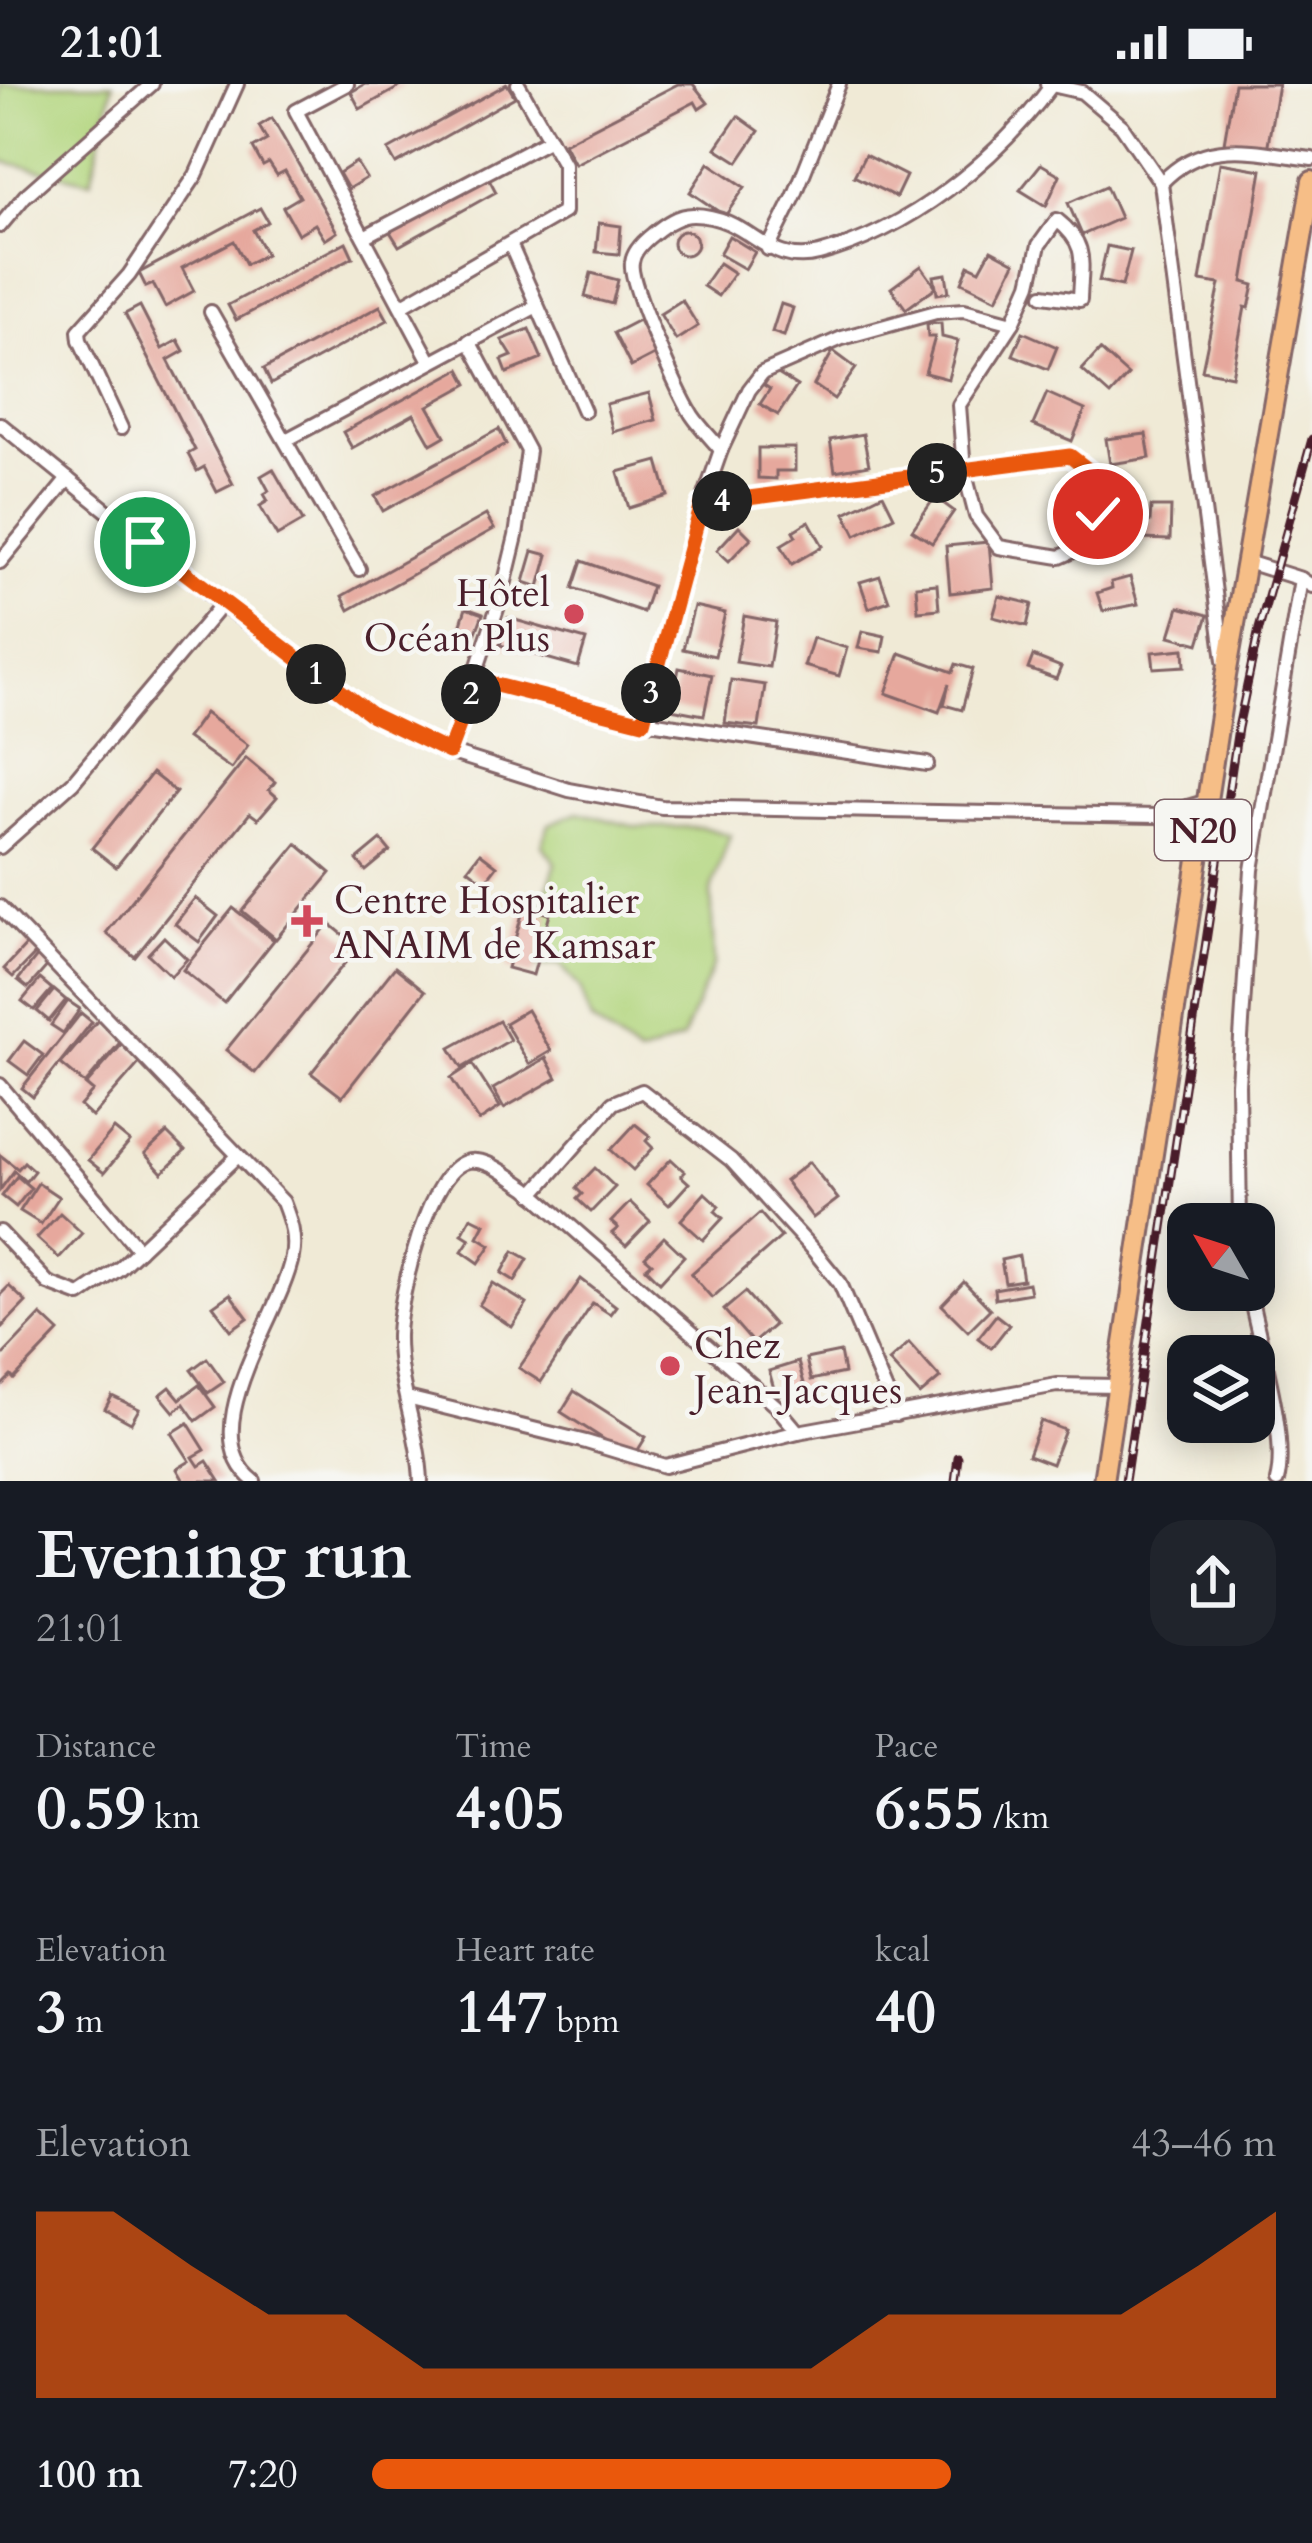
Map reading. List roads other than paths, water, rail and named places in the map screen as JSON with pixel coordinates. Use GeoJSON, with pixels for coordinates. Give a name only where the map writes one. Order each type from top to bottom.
{"type":"FeatureCollection","features":[{"type":"Feature","properties":{"kind":"main road","name":"N20"},"geometry":{"type":"LineString","coordinates":[[1103,1481],[1226,676],[1312,181]]}},
{"type":"Feature","properties":{"kind":"street"},"geometry":{"type":"LineString","coordinates":[[0,226],[25,196],[152,84]]}},
{"type":"Feature","properties":{"kind":"street"},"geometry":{"type":"LineString","coordinates":[[121,428],[79,331],[129,275],[196,175],[237,84]]}},
{"type":"Feature","properties":{"kind":"street"},"geometry":{"type":"LineString","coordinates":[[347,84],[296,111],[430,361]]}},
{"type":"Feature","properties":{"kind":"street"},"geometry":{"type":"LineString","coordinates":[[401,306],[564,212],[564,164],[518,84]]}},
{"type":"Feature","properties":{"kind":"street"},"geometry":{"type":"LineString","coordinates":[[769,249],[839,84]]}},
{"type":"Feature","properties":{"kind":"street"},"geometry":{"type":"LineString","coordinates":[[721,450],[692,415],[635,287],[632,258],[644,241],[662,227],[692,215],[736,223],[769,249],[795,258],[817,254],[913,215],[1026,120],[1049,85],[1082,92],[1121,126],[1161,183],[1226,676]]}},
{"type":"Feature","properties":{"kind":"street"},"geometry":{"type":"LineString","coordinates":[[364,237],[550,139]]}},
{"type":"Feature","properties":{"kind":"street"},"geometry":{"type":"LineString","coordinates":[[1161,183],[1191,157],[1226,149],[1312,159]]}},
{"type":"Feature","properties":{"kind":"street"},"geometry":{"type":"LineString","coordinates":[[702,504],[964,470],[1070,456],[1096,476],[1098,514],[1085,546],[1060,557],[999,547],[976,516],[964,470],[959,405],[1013,323],[1030,284],[1039,244],[1057,220],[1075,234],[1081,247],[1080,300],[1042,295]]}},
{"type":"Feature","properties":{"kind":"street"},"geometry":{"type":"LineString","coordinates":[[510,244],[584,411]]}},
{"type":"Feature","properties":{"kind":"street"},"geometry":{"type":"LineString","coordinates":[[286,440],[537,306]]}},
{"type":"Feature","properties":{"kind":"street"},"geometry":{"type":"LineString","coordinates":[[643,722],[702,504],[721,450],[762,373],[842,338],[936,312],[964,310],[1013,323]]}},
{"type":"Feature","properties":{"kind":"street"},"geometry":{"type":"LineString","coordinates":[[211,312],[359,569]]}},
{"type":"Feature","properties":{"kind":"street"},"geometry":{"type":"LineString","coordinates":[[449,752],[476,680],[516,536],[528,451],[469,341]]}},
{"type":"Feature","properties":{"kind":"street"},"geometry":{"type":"LineString","coordinates":[[0,424],[222,604],[372,715],[449,752],[569,790],[662,807],[1156,816],[1208,801]]}},
{"type":"Feature","properties":{"kind":"street"},"geometry":{"type":"LineString","coordinates":[[0,562],[68,479]]}},
{"type":"Feature","properties":{"kind":"street"},"geometry":{"type":"LineString","coordinates":[[1240,1203],[1238,1084],[1252,870],[1306,583],[1247,562]]}},
{"type":"Feature","properties":{"kind":"street"},"geometry":{"type":"LineString","coordinates":[[0,847],[73,782],[222,604]]}},
{"type":"Feature","properties":{"kind":"street"},"geometry":{"type":"LineString","coordinates":[[476,680],[643,722],[927,764]]}},
{"type":"Feature","properties":{"kind":"street"},"geometry":{"type":"LineString","coordinates":[[1156,816],[1203,833]]}},
{"type":"Feature","properties":{"kind":"street"},"geometry":{"type":"LineString","coordinates":[[0,907],[283,1202],[293,1227],[293,1254],[231,1418],[233,1456],[254,1481]]}},
{"type":"Feature","properties":{"kind":"street"},"geometry":{"type":"LineString","coordinates":[[0,1085],[139,1250]]}},
{"type":"Feature","properties":{"kind":"street"},"geometry":{"type":"LineString","coordinates":[[533,1194],[613,1103],[642,1091],[763,1191],[840,1283],[896,1415]]}},
{"type":"Feature","properties":{"kind":"street"},"geometry":{"type":"LineString","coordinates":[[0,1232],[48,1283],[80,1295],[93,1290],[139,1250],[236,1156]]}},
{"type":"Feature","properties":{"kind":"street"},"geometry":{"type":"LineString","coordinates":[[421,1481],[398,1336],[407,1277],[430,1204],[451,1171],[468,1161],[486,1163],[533,1194],[777,1407],[798,1432]]}},
{"type":"Feature","properties":{"kind":"street"},"geometry":{"type":"LineString","coordinates":[[1253,1311],[1282,1463],[1277,1481]]}},
{"type":"Feature","properties":{"kind":"street"},"geometry":{"type":"LineString","coordinates":[[407,1398],[665,1466],[798,1432],[1057,1385],[1118,1386]]}},
{"type":"Feature","properties":{"kind":"street"},"geometry":{"type":"LineString","coordinates":[[662,1481],[665,1466]]}},
{"type":"Feature","properties":{"kind":"railway"},"geometry":{"type":"LineString","coordinates":[[1125,1481],[1238,728],[1259,629],[1312,439]]}},
{"type":"Feature","properties":{"kind":"railway"},"geometry":{"type":"LineString","coordinates":[[955,1481],[958,1457]]}},
{"type":"Feature","properties":{"kind":"place","name":"Hôtel Océan Plus"},"geometry":{"type":"Point","coordinates":[574,614]}},
{"type":"Feature","properties":{"kind":"place","name":"Centre Hospitalier ANAIM de Kamsar"},"geometry":{"type":"Point","coordinates":[307,921]}},
{"type":"Feature","properties":{"kind":"place","name":"Chez Jean-Jacques"},"geometry":{"type":"Point","coordinates":[670,1366]}}]}
